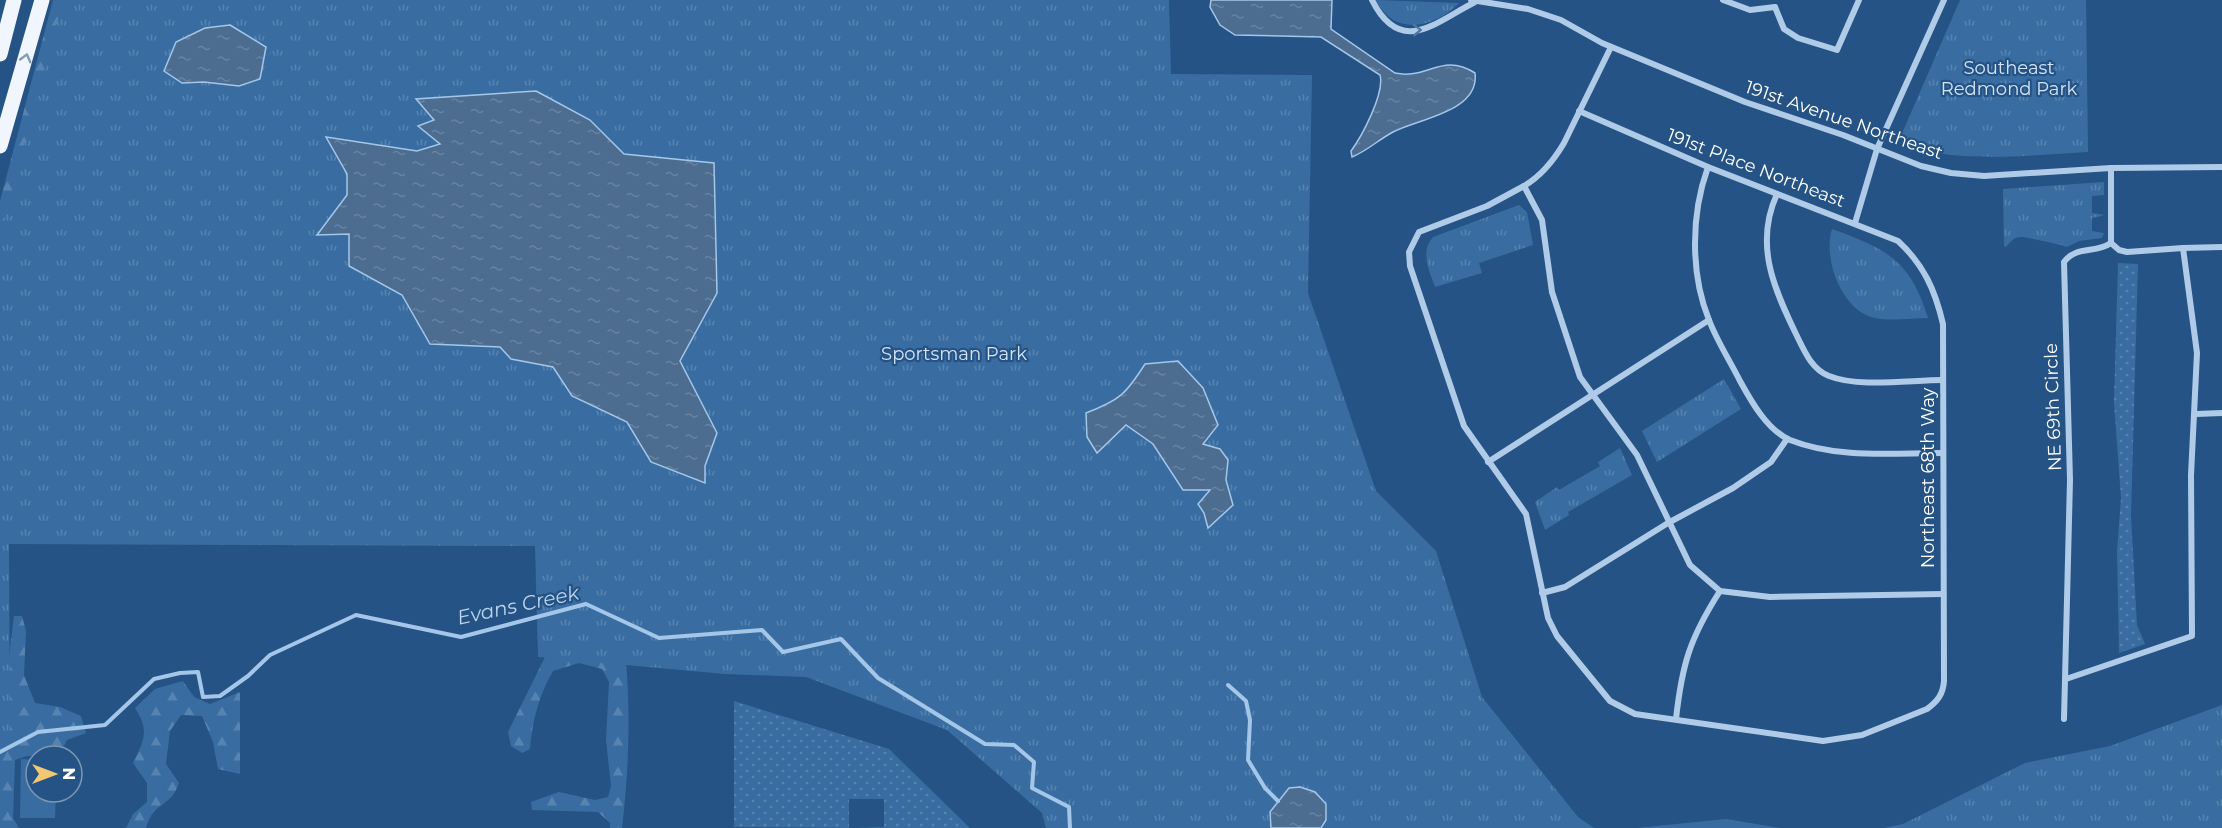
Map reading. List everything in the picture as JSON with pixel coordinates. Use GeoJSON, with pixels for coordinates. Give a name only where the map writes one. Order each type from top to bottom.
{"type":"FeatureCollection","features":[{"type":"Feature","properties":{"kind":"main road"},"geometry":{"type":"LineString","coordinates":[[0,54],[14,0]]}},
{"type":"Feature","properties":{"kind":"main road"},"geometry":{"type":"LineString","coordinates":[[0,146],[4,113],[42,0]]}},
{"type":"Feature","properties":{"kind":"street"},"geometry":{"type":"LineString","coordinates":[[1372,0],[1377,10],[1392,24],[1407,31],[1433,27],[1473,1]]}},
{"type":"Feature","properties":{"kind":"street"},"geometry":{"type":"LineString","coordinates":[[1723,0],[1750,10],[1775,7],[1782,0]]}},
{"type":"Feature","properties":{"kind":"street"},"geometry":{"type":"LineString","coordinates":[[1775,7],[1784,29],[1798,38],[1837,50],[1859,0]]}},
{"type":"Feature","properties":{"kind":"street"},"geometry":{"type":"LineString","coordinates":[[1855,223],[1877,149],[1944,0]]}},
{"type":"Feature","properties":{"kind":"street","name":"191st Avenue Northeast"},"geometry":{"type":"LineString","coordinates":[[1473,1],[1539,12],[1561,20],[1611,46],[1745,102],[1843,135],[1921,166],[1968,175],[2110,168],[2222,167]]}},
{"type":"Feature","properties":{"kind":"street"},"geometry":{"type":"LineString","coordinates":[[1611,46],[1555,158],[1534,180],[1487,206],[1427,226],[1413,239],[1409,252],[1410,266],[1464,426],[1526,514],[1532,534],[1542,593],[1557,636],[1610,701],[1635,714],[1676,719],[1681,677],[1690,645],[1720,591]]}},
{"type":"Feature","properties":{"kind":"street","name":"191st Place Northeast"},"geometry":{"type":"LineString","coordinates":[[1579,111],[1708,167],[1855,223],[1898,242],[1917,259]]}},
{"type":"Feature","properties":{"kind":"street"},"geometry":{"type":"LineString","coordinates":[[1708,167],[1697,205],[1695,241],[1697,273],[1709,320],[1759,412],[1787,439],[1834,452],[1943,453]]}},
{"type":"Feature","properties":{"kind":"street"},"geometry":{"type":"LineString","coordinates":[[2110,168],[2111,243],[2119,250],[2127,252],[2222,247]]}},
{"type":"Feature","properties":{"kind":"street"},"geometry":{"type":"LineString","coordinates":[[1524,186],[1542,220],[1552,292],[1580,377],[1637,455],[1690,565],[1720,591],[1770,597],[1943,594]]}},
{"type":"Feature","properties":{"kind":"street"},"geometry":{"type":"LineString","coordinates":[[1777,194],[1771,208],[1766,239],[1772,281],[1805,353],[1814,366],[1827,376],[1847,381],[1943,380]]}},
{"type":"Feature","properties":{"kind":"street","name":"NE 69th Circle"},"geometry":{"type":"LineString","coordinates":[[2064,719],[2070,480],[2064,262],[2070,254],[2079,250],[2099,249],[2111,243]]}},
{"type":"Feature","properties":{"kind":"street"},"geometry":{"type":"LineString","coordinates":[[2066,679],[2192,636],[2191,475],[2196,414],[2197,352],[2183,248]]}},
{"type":"Feature","properties":{"kind":"street","name":"Northeast 68th Way"},"geometry":{"type":"LineString","coordinates":[[1676,719],[1823,741],[1844,740],[1927,709],[1936,702],[1943,690],[1943,324],[1938,301],[1917,259]]}},
{"type":"Feature","properties":{"kind":"street"},"geometry":{"type":"LineString","coordinates":[[1488,462],[1709,320]]}},
{"type":"Feature","properties":{"kind":"street"},"geometry":{"type":"LineString","coordinates":[[2196,414],[2222,413]]}},
{"type":"Feature","properties":{"kind":"street"},"geometry":{"type":"LineString","coordinates":[[1542,593],[1565,587],[1761,469],[1770,462],[1787,439]]}},
{"type":"Feature","properties":{"kind":"green space"},"geometry":{"type":"Polygon","coordinates":[[[53,0],[148,0],[0,236],[0,201],[53,0]]]}},
{"type":"Feature","properties":{"kind":"green space","name":"Sportsman Park"},"geometry":{"type":"Polygon","coordinates":[[[63,0],[1169,0],[1171,74],[1312,75],[1308,293],[1376,491],[1436,551],[1482,697],[1578,817],[1594,828],[1046,828],[1042,813],[947,730],[806,677],[725,674],[538,657],[535,546],[9,544],[10,741],[0,746],[0,234],[63,0]]]}},
{"type":"Feature","properties":{"kind":"green space"},"geometry":{"type":"Polygon","coordinates":[[[1376,0],[1459,3],[1438,18],[1415,25],[1393,20],[1376,0]]]}},
{"type":"Feature","properties":{"kind":"green space","name":"Southeast Redmond Park"},"geometry":{"type":"Polygon","coordinates":[[[1960,0],[2086,0],[2088,152],[1989,157],[1961,156],[1935,153],[1914,147],[1900,138],[1960,0]]]}},
{"type":"Feature","properties":{"kind":"green space"},"geometry":{"type":"Polygon","coordinates":[[[2104,182],[2104,195],[2092,196],[2092,213],[2105,215],[2092,218],[2092,231],[2104,233],[2102,238],[2079,241],[2067,247],[2021,237],[2014,239],[2006,247],[2004,246],[2003,189],[2104,182]]]}},
{"type":"Feature","properties":{"kind":"green space"},"geometry":{"type":"Polygon","coordinates":[[[1519,205],[1527,212],[1533,245],[1479,263],[1482,273],[1435,287],[1426,255],[1433,237],[1519,205]]]}},
{"type":"Feature","properties":{"kind":"green space"},"geometry":{"type":"Polygon","coordinates":[[[1832,229],[1867,243],[1894,259],[1913,282],[1928,318],[1892,320],[1871,317],[1851,303],[1836,280],[1832,267],[1830,240],[1832,229]]]}},
{"type":"Feature","properties":{"kind":"green space"},"geometry":{"type":"Polygon","coordinates":[[[2118,263],[2138,264],[2131,516],[2137,625],[2145,644],[2119,653],[2117,551],[2121,498],[2114,402],[2118,263]]]}},
{"type":"Feature","properties":{"kind":"green space"},"geometry":{"type":"Polygon","coordinates":[[[1724,379],[1741,409],[1657,462],[1642,431],[1724,379]]]}},
{"type":"Feature","properties":{"kind":"green space"},"geometry":{"type":"Polygon","coordinates":[[[1620,448],[1632,475],[1568,512],[1569,515],[1545,530],[1535,502],[1557,487],[1559,490],[1600,466],[1598,462],[1620,448]]]}},
{"type":"Feature","properties":{"kind":"green space"},"geometry":{"type":"Polygon","coordinates":[[[14,616],[22,616],[26,631],[24,675],[35,703],[60,707],[81,716],[86,733],[67,740],[65,744],[24,744],[24,757],[15,760],[13,818],[19,828],[0,828],[0,731],[14,616]]]}},
{"type":"Feature","properties":{"kind":"green space"},"geometry":{"type":"Polygon","coordinates":[[[625,651],[628,740],[622,828],[610,828],[610,823],[598,812],[532,810],[531,802],[559,792],[595,800],[608,797],[611,786],[606,740],[609,682],[602,669],[579,663],[553,671],[537,709],[530,749],[522,753],[511,746],[508,732],[547,653],[625,651]]]}},
{"type":"Feature","properties":{"kind":"green space"},"geometry":{"type":"Polygon","coordinates":[[[183,681],[194,697],[210,704],[240,692],[240,774],[218,769],[213,742],[202,716],[181,715],[170,731],[166,764],[179,783],[176,791],[153,813],[146,828],[126,828],[133,814],[147,802],[147,783],[133,763],[144,736],[143,723],[135,708],[155,689],[183,681]]]}},
{"type":"Feature","properties":{"kind":"green space"},"geometry":{"type":"Polygon","coordinates":[[[734,701],[889,749],[970,828],[857,828],[884,827],[884,799],[849,799],[849,828],[734,827],[734,701]]]}},
{"type":"Feature","properties":{"kind":"green space"},"geometry":{"type":"Polygon","coordinates":[[[2222,705],[2222,828],[1884,828],[1903,824],[2025,763],[2110,746],[2222,705]]]}},
{"type":"Feature","properties":{"kind":"green space"},"geometry":{"type":"Polygon","coordinates":[[[21,759],[24,759],[24,804],[56,804],[55,818],[20,818],[21,759]]]}},
{"type":"Feature","properties":{"kind":"green space"},"geometry":{"type":"Polygon","coordinates":[[[1726,819],[1780,828],[1637,828],[1726,819]]]}},
{"type":"Feature","properties":{"kind":"water"},"geometry":{"type":"Polygon","coordinates":[[[1211,0],[1332,0],[1331,29],[1395,73],[1416,73],[1453,65],[1475,73],[1474,86],[1468,97],[1458,105],[1393,132],[1352,157],[1351,151],[1376,103],[1381,83],[1380,75],[1321,37],[1235,35],[1220,25],[1210,7],[1211,0]]]}},
{"type":"Feature","properties":{"kind":"water"},"geometry":{"type":"Polygon","coordinates":[[[230,25],[266,47],[260,79],[239,86],[204,82],[182,83],[164,71],[176,42],[205,28],[230,25]]]}},
{"type":"Feature","properties":{"kind":"water"},"geometry":{"type":"Polygon","coordinates":[[[536,91],[590,120],[624,154],[714,163],[717,293],[680,361],[717,433],[705,466],[705,483],[651,462],[627,422],[572,396],[553,367],[511,359],[500,347],[430,344],[402,295],[349,266],[349,234],[317,235],[347,195],[347,174],[326,137],[417,151],[440,144],[418,126],[434,120],[416,99],[536,91]]]}},
{"type":"Feature","properties":{"kind":"water"},"geometry":{"type":"Polygon","coordinates":[[[1178,361],[1203,388],[1218,425],[1203,444],[1220,449],[1228,460],[1226,480],[1233,505],[1208,528],[1204,513],[1198,504],[1210,490],[1183,490],[1153,444],[1126,425],[1097,453],[1087,437],[1086,413],[1115,400],[1133,382],[1145,364],[1178,361]]]}},
{"type":"Feature","properties":{"kind":"water"},"geometry":{"type":"Polygon","coordinates":[[[1300,787],[1315,792],[1326,804],[1326,820],[1321,828],[1271,828],[1270,812],[1289,788],[1300,787]]]}},
{"type":"Feature","properties":{"kind":"waterway","name":"Evans Creek"},"geometry":{"type":"LineString","coordinates":[[0,752],[38,732],[105,725],[154,679],[180,673],[198,672],[203,697],[220,696],[248,676],[270,655],[356,615],[461,637],[586,604],[659,638],[762,630],[783,652],[841,639],[878,678],[985,744],[1014,745],[1034,762],[1032,788],[1069,807],[1070,828]]}},
{"type":"Feature","properties":{"kind":"waterway"},"geometry":{"type":"LineString","coordinates":[[1228,685],[1246,701],[1250,720],[1248,760],[1265,788],[1278,801]]}}]}
